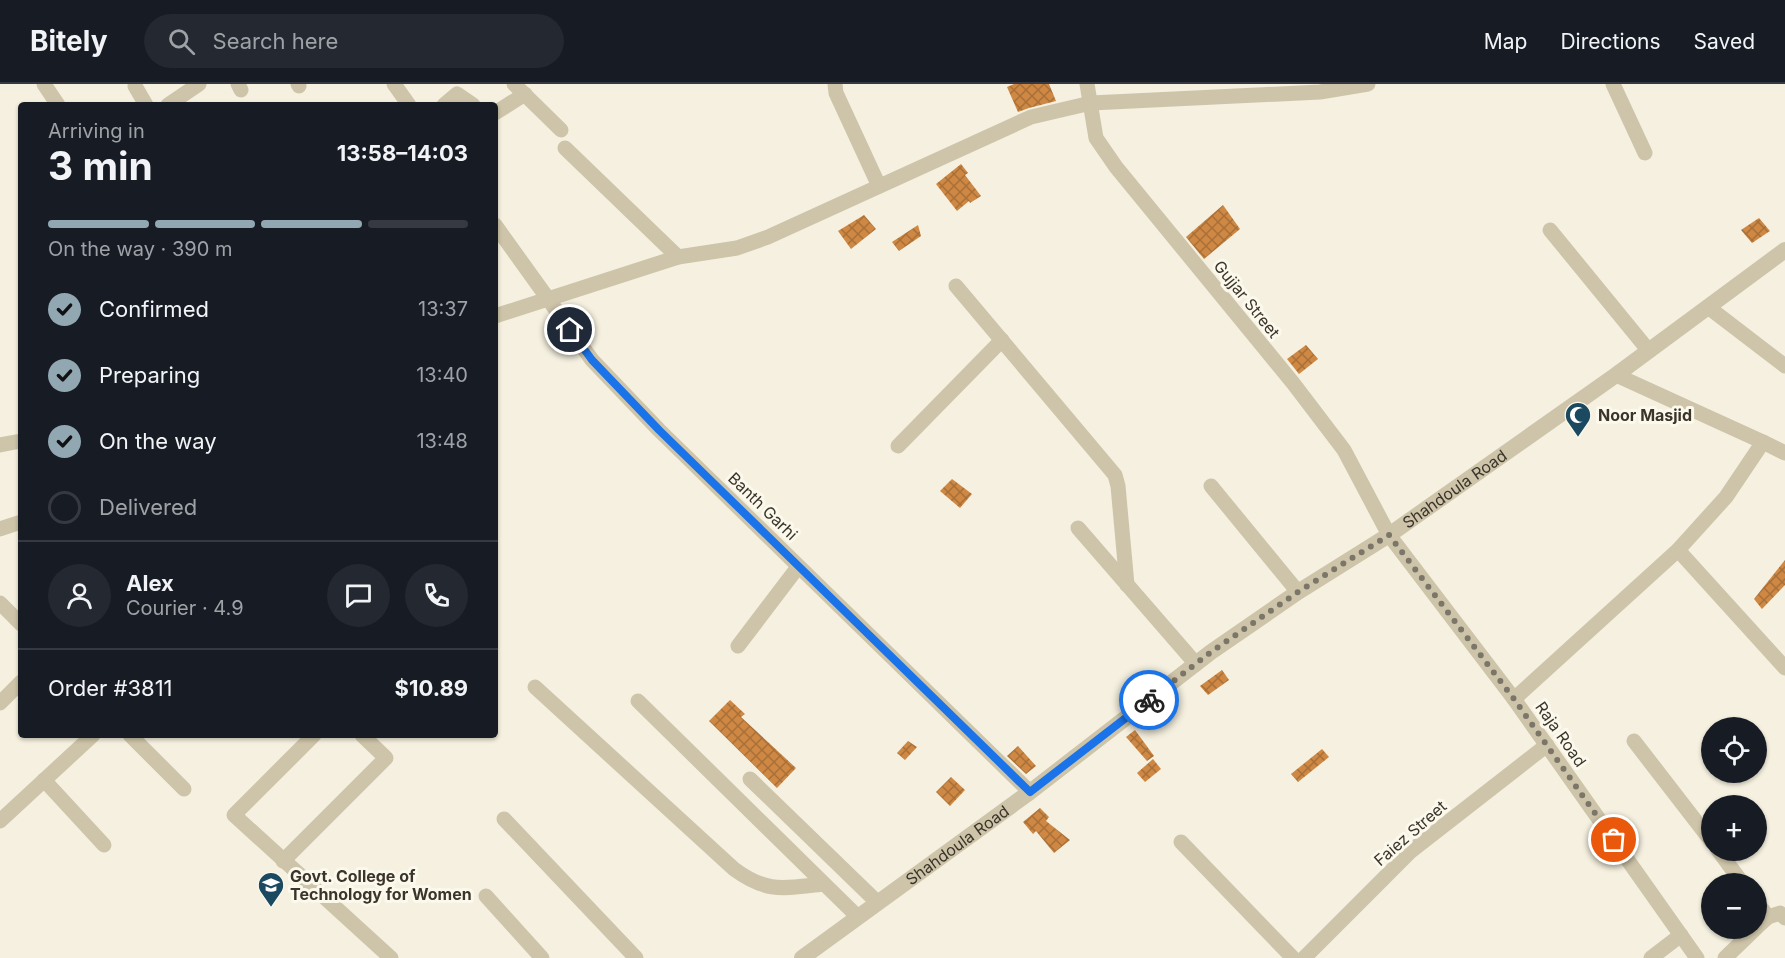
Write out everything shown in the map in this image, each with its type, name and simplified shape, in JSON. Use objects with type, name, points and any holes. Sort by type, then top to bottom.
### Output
[{"type":"street","points":[[44,84],[55,102]]},
{"type":"street","points":[[173,102],[200,84]]},
{"type":"street","points":[[394,84],[402,102]]},
{"type":"street","points":[[835,84],[836,93],[879,186]]},
{"type":"street","name":"Gujjar Street","points":[[1087,84],[1096,138],[1116,167],[1293,383],[1337,442],[1389,535]]},
{"type":"street","points":[[498,314],[678,257],[737,248],[768,237],[1031,117],[1091,103],[1320,92],[1368,84]]},
{"type":"street","points":[[1613,84],[1645,153]]},
{"type":"street","points":[[135,86],[144,102]]},
{"type":"street","points":[[498,110],[520,89],[561,130]]},
{"type":"street","points":[[448,102],[457,94],[469,102]]},
{"type":"street","points":[[565,148],[678,257]]},
{"type":"street","name":"Banth Garhi","points":[[498,229],[592,360],[659,430],[1030,792]]},
{"type":"street","points":[[1550,231],[1649,351]]},
{"type":"street","name":"Shahdoula Road","points":[[802,958],[1030,792],[1196,664],[1298,592],[1389,535],[1616,375],[1785,250]]},
{"type":"street","points":[[956,286],[1114,475],[1118,486],[1128,585]]},
{"type":"street","points":[[1708,307],[1785,366]]},
{"type":"street","points":[[898,446],[1002,340]]},
{"type":"street","points":[[1616,375],[1785,453]]},
{"type":"street","points":[[0,445],[18,442]]},
{"type":"street","points":[[1514,699],[1678,550],[1726,497],[1763,442]]},
{"type":"street","points":[[1211,486],[1298,592]]},
{"type":"street","points":[[0,528],[18,523]]},
{"type":"street","points":[[1078,528],[1196,664]]},
{"type":"street","name":"Raja Road","points":[[1389,535],[1514,699],[1697,958]]},
{"type":"street","points":[[1678,550],[1785,668]]},
{"type":"street","points":[[738,646],[798,567]]},
{"type":"street","points":[[0,603],[18,621]]},
{"type":"street","points":[[0,703],[18,685]]},
{"type":"street","points":[[535,687],[734,870],[751,882],[764,887],[782,889],[824,884]]},
{"type":"street","points":[[638,701],[858,917]]},
{"type":"street","points":[[0,821],[90,738]]},
{"type":"street","points":[[133,738],[184,789]]},
{"type":"street","points":[[311,738],[234,815],[391,958]]},
{"type":"street","points":[[284,861],[386,758],[365,738]]},
{"type":"street","points":[[1634,741],[1701,828]]},
{"type":"street","name":"Faiez Street","points":[[1304,958],[1411,851],[1547,745]]},
{"type":"street","points":[[44,780],[104,845]]},
{"type":"street","points":[[750,780],[877,902]]},
{"type":"street","points":[[504,819],[636,958]]},
{"type":"street","points":[[1181,842],[1293,958]]},
{"type":"street","points":[[486,896],[542,958]]},
{"type":"street","points":[[1768,917],[1780,913],[1785,918]]},
{"type":"street","points":[[1651,958],[1681,935]]},
{"type":"street","points":[[1725,958],[1745,939]]},
{"type":"building","points":[[1014,84],[1049,84],[1056,101],[1018,112],[1007,87]]},
{"type":"building","points":[[961,164],[968,173],[965,175],[981,196],[970,203],[969,201],[957,211],[936,184]]},
{"type":"building","points":[[1223,205],[1240,229],[1204,259],[1186,237]]},
{"type":"building","points":[[864,215],[876,229],[851,249],[838,231]]},
{"type":"building","points":[[1759,218],[1770,231],[1752,243],[1741,230]]},
{"type":"building","points":[[918,225],[921,236],[899,251],[892,242]]},
{"type":"building","points":[[1306,345],[1318,359],[1299,374],[1287,359]]},
{"type":"building","points":[[952,479],[972,494],[960,508],[940,491]]},
{"type":"building","points":[[1785,560],[1785,585],[1762,609],[1754,599]]},
{"type":"building","points":[[1222,670],[1229,680],[1208,695],[1200,686]]},
{"type":"building","points":[[730,700],[745,714],[741,717],[796,768],[777,788],[709,721]]},
{"type":"building","points":[[1135,730],[1154,756],[1147,761],[1126,737]]},
{"type":"building","points":[[908,741],[917,747],[905,760],[897,753]]},
{"type":"building","points":[[1018,746],[1036,766],[1026,774],[1007,756]]},
{"type":"building","points":[[1322,749],[1329,757],[1298,782],[1291,774]]},
{"type":"building","points":[[1153,759],[1161,769],[1145,782],[1137,773]]},
{"type":"building","points":[[951,777],[965,790],[950,806],[936,792]]},
{"type":"building","points":[[1040,808],[1049,817],[1046,821],[1070,840],[1054,853],[1036,831],[1033,834],[1023,822]]},
{"type":"way so far","points":[[1149,700],[1211,652],[1298,592],[1389,535],[1514,699],[1614,840]]},
{"type":"place","name":"Noor Masjid","points":[[1578,438]]},
{"type":"place","name":"Govt. College of Technology for Women","points":[[271,908]]},
{"type":"route","points":[[570,330],[592,360],[659,430],[1030,792],[1149,700]]}]
